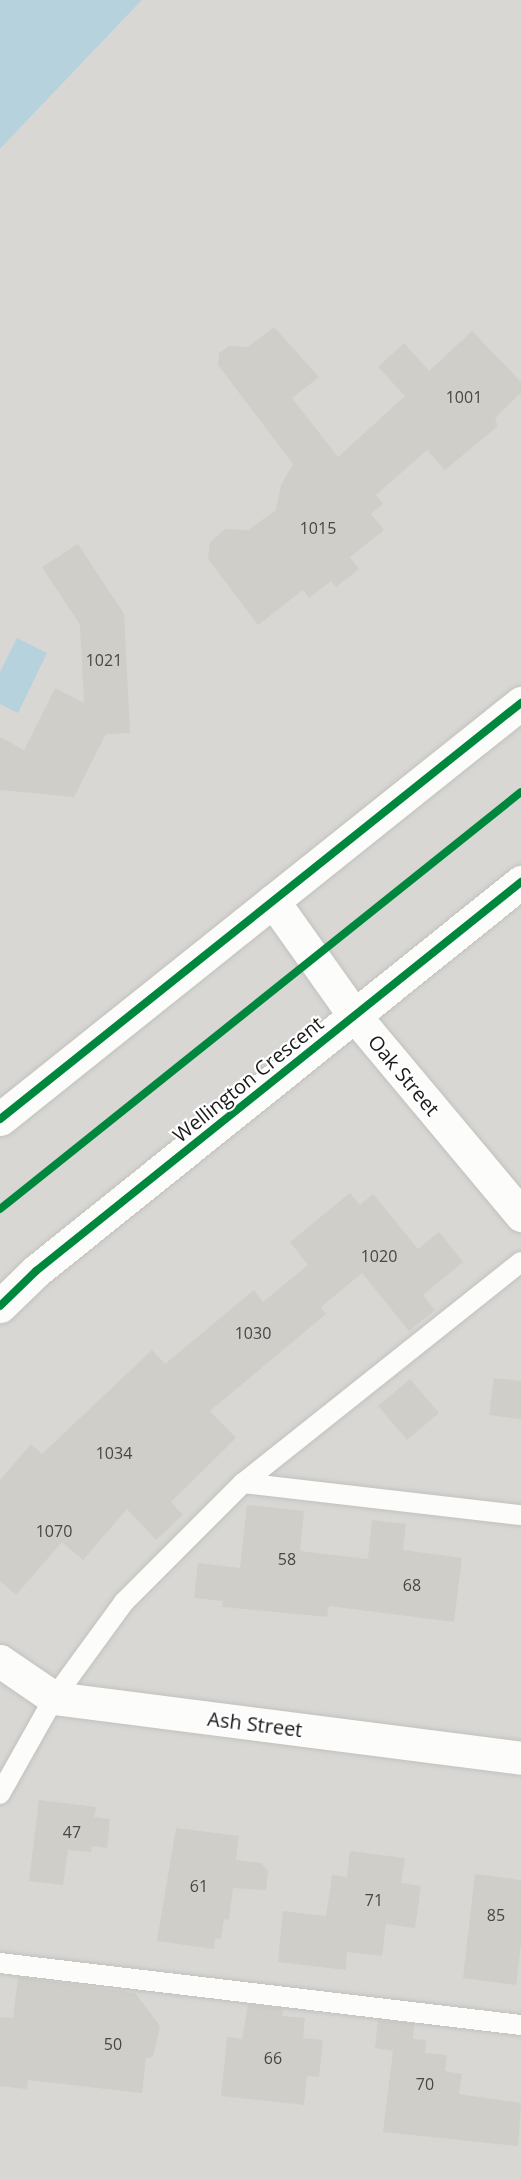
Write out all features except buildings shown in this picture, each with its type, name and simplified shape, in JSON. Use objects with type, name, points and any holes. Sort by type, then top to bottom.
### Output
[{"type":"street","points":[[0,1119],[521,703]]},
{"type":"street","name":"Wellington Crescent","points":[[0,1306],[36,1270],[521,882]]},
{"type":"street","name":"Oak Street","points":[[273,901],[354,1015],[521,1215]]},
{"type":"street","name":"Ash Street","points":[[0,1661],[54,1698],[521,1758]]},
{"type":"lane","points":[[0,1794],[54,1698],[124,1602],[243,1483],[521,1262]]},
{"type":"lane","points":[[243,1483],[521,1515]]},
{"type":"lane","points":[[0,1963],[521,2025]]},
{"type":"shaded area","points":[[142,0],[521,0],[521,2180],[0,2180],[0,149]]},
{"type":"water","points":[[0,0],[142,0],[0,149]]},
{"type":"water","points":[[17,638],[47,653],[18,713],[0,704],[0,672]]},
{"type":"cycle path","points":[[0,1119],[521,703]]},
{"type":"cycle path","points":[[0,1209],[521,792]]},
{"type":"cycle path","points":[[0,1306],[36,1271],[521,882]]}]
